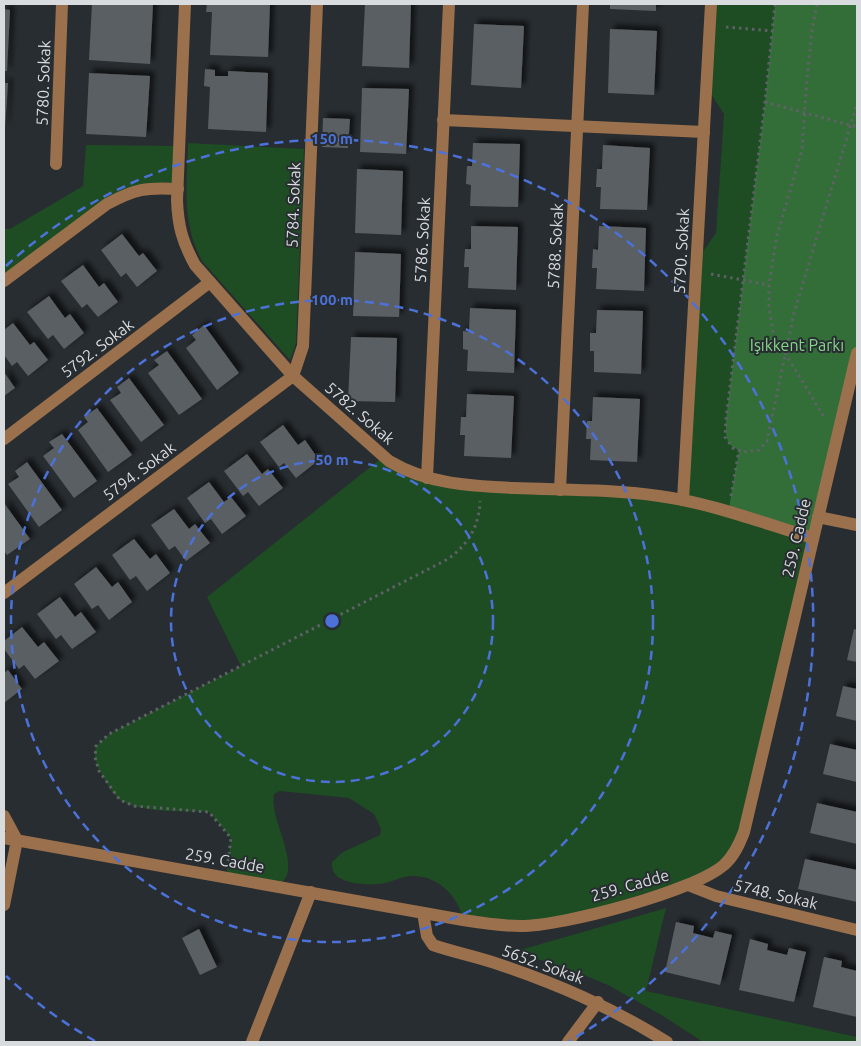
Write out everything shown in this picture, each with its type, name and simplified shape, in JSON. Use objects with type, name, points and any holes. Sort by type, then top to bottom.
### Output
[{"type":"street","name":"5780. Sokak","points":[[56,164],[62,4]]},
{"type":"street","name":"5782. Sokak","points":[[185,4],[178,189],[178,220],[182,243],[194,265],[293,376],[389,461],[404,470],[427,478],[481,486],[638,493],[682,500],[813,538]]},
{"type":"street","name":"5784. Sokak","points":[[293,376],[303,346],[317,4]]},
{"type":"street","name":"5786. Sokak","points":[[427,478],[449,4]]},
{"type":"street","name":"5788. Sokak","points":[[560,490],[583,4]]},
{"type":"street","name":"5790. Sokak","points":[[682,500],[711,4]]},
{"type":"street","points":[[444,120],[704,132]]},
{"type":"street","points":[[4,281],[106,204],[123,195],[144,188],[178,189]]},
{"type":"street","name":"5792. Sokak","points":[[4,439],[210,282]]},
{"type":"street","name":"259. Cadde","points":[[4,838],[494,925],[522,926],[550,923],[616,907],[688,885],[725,864],[740,844],[857,353]]},
{"type":"street","name":"5794. Sokak","points":[[4,593],[293,376]]},
{"type":"street","points":[[818,517],[857,525]]},
{"type":"street","points":[[4,816],[17,840],[4,905]]},
{"type":"street","name":"5748. Sokak","points":[[688,885],[716,896],[857,930]]},
{"type":"street","points":[[252,1042],[311,892]]},
{"type":"street","name":"5652. Sokak","points":[[423,913],[426,936],[433,945],[528,974],[598,1002],[667,1042]]},
{"type":"street","points":[[568,1042],[598,1002]]},
{"type":"path","points":[[775,4],[725,437],[733,448],[759,450],[767,441],[805,275],[857,104]]},
{"type":"path","points":[[817,4],[811,40],[802,150],[777,235],[769,285],[769,306],[773,333],[837,436]]},
{"type":"path","points":[[710,26],[773,31]]},
{"type":"path","points":[[765,102],[857,126]]},
{"type":"path","points":[[696,272],[769,285]]},
{"type":"path","points":[[728,513],[740,450]]},
{"type":"path","points":[[226,877],[231,838],[209,812],[134,806],[120,800],[99,771],[95,757],[96,746],[109,734],[448,559],[464,545],[477,525],[481,486]]},
{"type":"green space","points":[[711,4],[775,4],[765,102],[726,419],[739,450],[728,513],[813,538],[744,832],[714,872],[550,923],[463,920],[457,904],[447,890],[424,877],[410,876],[382,884],[355,883],[341,878],[332,869],[332,862],[343,852],[380,835],[381,829],[374,814],[349,798],[280,791],[274,794],[274,804],[287,856],[286,877],[276,886],[226,877],[231,838],[209,812],[151,809],[120,800],[112,792],[98,768],[95,757],[96,746],[109,734],[241,666],[207,597],[384,456],[422,477],[682,500],[697,260],[716,233],[724,114],[707,88]]},
{"type":"green space","name":"Işıkkent Parkı","points":[[775,4],[857,4],[857,353],[813,538],[728,513],[739,450],[728,442],[726,419],[765,102]]},
{"type":"green space","points":[[188,143],[304,149],[296,343],[290,360],[202,261],[195,246],[188,218],[186,189]]},
{"type":"green space","points":[[86,145],[179,146],[178,189],[123,195],[4,281],[4,229],[10,229],[83,186]]},
{"type":"green space","points":[[666,908],[646,991],[857,1037],[857,1042],[703,1042],[663,1016],[608,985],[564,967],[513,952]]},
{"type":"building","points":[[92,4],[153,4],[150,64],[89,60]]},
{"type":"building","points":[[207,4],[270,4],[268,57],[210,55],[212,12],[206,12]]},
{"type":"building","points":[[365,4],[411,4],[409,68],[362,66]]},
{"type":"building","points":[[610,4],[656,4],[656,11],[610,9]]},
{"type":"building","points":[[4,9],[10,10],[7,71],[4,71]]},
{"type":"building","points":[[474,24],[524,26],[521,88],[471,85]]},
{"type":"building","points":[[610,29],[657,31],[654,95],[608,93]]},
{"type":"building","points":[[205,69],[215,70],[215,76],[228,76],[228,71],[268,73],[266,132],[208,129],[210,87],[204,86]]},
{"type":"building","points":[[89,73],[150,76],[146,137],[86,134]]},
{"type":"building","points":[[4,83],[8,83],[5,128],[4,128]]},
{"type":"building","points":[[362,88],[409,89],[406,154],[360,152]]},
{"type":"building","points":[[323,118],[350,119],[348,148],[322,147]]},
{"type":"building","points":[[473,143],[520,144],[518,207],[470,206],[471,185],[466,184],[467,166],[472,166]]},
{"type":"building","points":[[603,145],[650,148],[647,210],[600,209],[601,187],[596,187],[597,169],[602,169]]},
{"type":"building","points":[[357,169],[403,171],[401,235],[355,233]]},
{"type":"building","points":[[471,226],[518,227],[516,290],[468,288],[469,267],[464,267],[465,249],[471,249]]},
{"type":"building","points":[[599,226],[646,228],[644,291],[596,289],[597,268],[592,268],[593,249],[598,250]]},
{"type":"building","points":[[122,234],[139,256],[143,253],[157,271],[137,287],[126,273],[121,277],[101,250]]},
{"type":"building","points":[[355,252],[401,254],[399,317],[353,316]]},
{"type":"building","points":[[83,265],[99,287],[104,283],[118,302],[98,317],[87,304],[82,308],[61,281]]},
{"type":"building","points":[[49,296],[65,318],[70,314],[84,333],[64,349],[53,335],[48,339],[27,312]]},
{"type":"building","points":[[470,308],[516,310],[514,373],[467,371],[468,350],[463,349],[463,331],[469,332]]},
{"type":"building","points":[[597,310],[643,311],[641,374],[594,372],[594,351],[590,351],[590,333],[596,333]]},
{"type":"building","points":[[13,323],[30,345],[34,342],[48,360],[28,376],[17,362],[12,366],[4,355],[4,330]]},
{"type":"building","points":[[204,325],[239,373],[217,390],[186,348],[196,340],[192,335]]},
{"type":"building","points":[[351,337],[397,338],[395,402],[348,401]]},
{"type":"building","points":[[167,351],[202,399],[179,415],[148,373],[159,365],[154,360]]},
{"type":"building","points":[[4,372],[15,388],[4,396]]},
{"type":"building","points":[[129,378],[164,425],[141,442],[110,400],[121,393],[117,387]]},
{"type":"building","points":[[467,394],[514,396],[511,458],[464,456],[465,435],[460,435],[461,417],[466,417]]},
{"type":"building","points":[[593,397],[640,399],[637,462],[590,460],[591,439],[586,439],[587,421],[592,421]]},
{"type":"building","points":[[97,408],[132,455],[108,472],[78,430],[88,422],[84,417]]},
{"type":"building","points":[[283,425],[298,445],[305,440],[319,460],[296,478],[284,463],[279,467],[260,442]]},
{"type":"building","points":[[62,434],[97,481],[74,498],[43,456],[54,448],[49,442]]},
{"type":"building","points":[[247,454],[262,474],[268,469],[283,488],[259,506],[248,492],[243,496],[224,471]]},
{"type":"building","points":[[27,462],[62,510],[39,527],[8,484],[19,477],[15,471]]},
{"type":"building","points":[[209,482],[224,502],[231,497],[246,516],[222,534],[211,519],[205,523],[187,498]]},
{"type":"building","points":[[4,503],[30,539],[7,555],[4,551]]},
{"type":"building","points":[[174,509],[189,529],[195,524],[210,543],[186,561],[175,546],[169,550],[151,525]]},
{"type":"building","points":[[134,539],[150,559],[156,554],[170,573],[147,591],[136,576],[130,580],[112,555]]},
{"type":"building","points":[[96,567],[112,587],[118,582],[132,602],[109,620],[98,605],[92,609],[74,584]]},
{"type":"building","points":[[60,597],[75,617],[81,612],[96,632],[72,649],[61,635],[56,639],[37,614]]},
{"type":"building","points":[[22,627],[38,647],[44,642],[59,661],[35,679],[24,665],[19,669],[4,649],[4,641]]},
{"type":"building","points":[[854,629],[857,630],[857,662],[847,660]]},
{"type":"building","points":[[8,670],[22,689],[4,703],[4,673]]},
{"type":"building","points":[[843,686],[857,689],[857,721],[836,716]]},
{"type":"building","points":[[830,744],[857,750],[857,782],[823,774]]},
{"type":"building","points":[[817,803],[857,812],[857,844],[810,833]]},
{"type":"building","points":[[805,859],[857,870],[857,902],[798,889]]},
{"type":"building","points":[[676,922],[694,926],[693,933],[713,938],[715,931],[732,935],[720,985],[665,972]]},
{"type":"building","points":[[199,929],[217,967],[200,975],[182,938]]},
{"type":"building","points":[[750,939],[768,944],[767,950],[787,955],[789,948],[806,952],[794,1002],[739,990]]},
{"type":"building","points":[[824,957],[842,961],[841,967],[857,971],[857,1017],[813,1007]]}]
